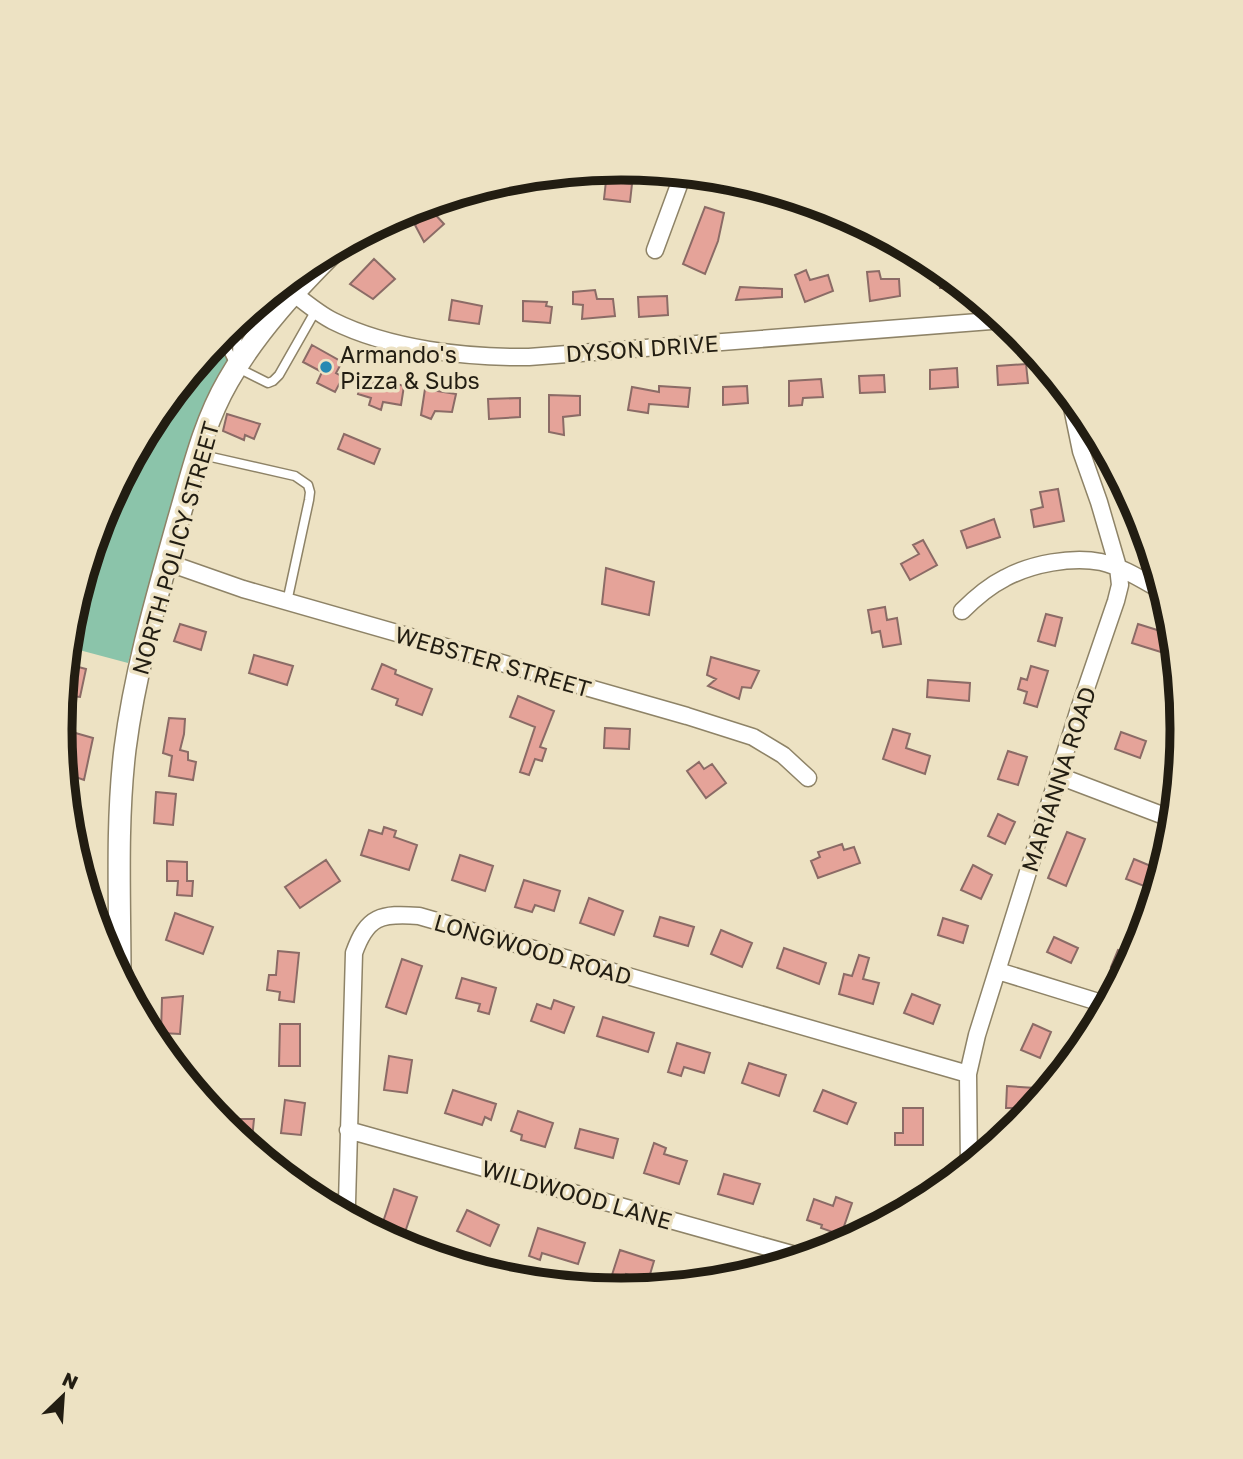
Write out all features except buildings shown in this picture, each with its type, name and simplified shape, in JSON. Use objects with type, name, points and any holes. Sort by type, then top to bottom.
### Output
[{"type":"street","points":[[655,250],[680,183]]},
{"type":"street","name":"NORTH POLICY STREET","points":[[117,946],[125,752],[151,617],[166,562],[216,404],[236,367],[260,332],[308,278]]},
{"type":"street","name":"DYSON DRIVE","points":[[293,293],[316,310],[349,328],[379,338],[456,354],[505,357],[989,321]]},
{"type":"street","name":"MARIANNA ROAD","points":[[969,1155],[968,1074],[977,1035],[1120,585],[1118,567],[1081,451],[1074,417]]},
{"type":"street","points":[[962,611],[1004,578],[1045,564],[1082,559],[1118,567],[1153,586]]},
{"type":"street","name":"WEBSTER STREET","points":[[166,562],[287,602],[753,737],[783,755],[808,778]]},
{"type":"street","points":[[1059,776],[1164,816]]},
{"type":"street","name":"LONGWOOD ROAD","points":[[347,1206],[354,953],[360,937],[370,924],[385,915],[419,916],[968,1074]]},
{"type":"street","points":[[998,971],[1099,1002]]},
{"type":"street","name":"WILDWOOD LANE","points":[[348,1130],[788,1253]]},
{"type":"lane","points":[[227,348],[236,367],[268,383],[273,381],[316,310]]},
{"type":"lane","points":[[236,367],[237,337]]},
{"type":"lane","points":[[198,454],[295,477],[308,485],[309,500],[287,602]]},
{"type":"green space","points":[[257,318],[228,359],[203,410],[128,663],[77,650],[90,587],[101,553],[128,486],[164,424],[208,367]]},
{"type":"place","name":"Armando's Pizza & Subs","points":[[326,367]]}]
